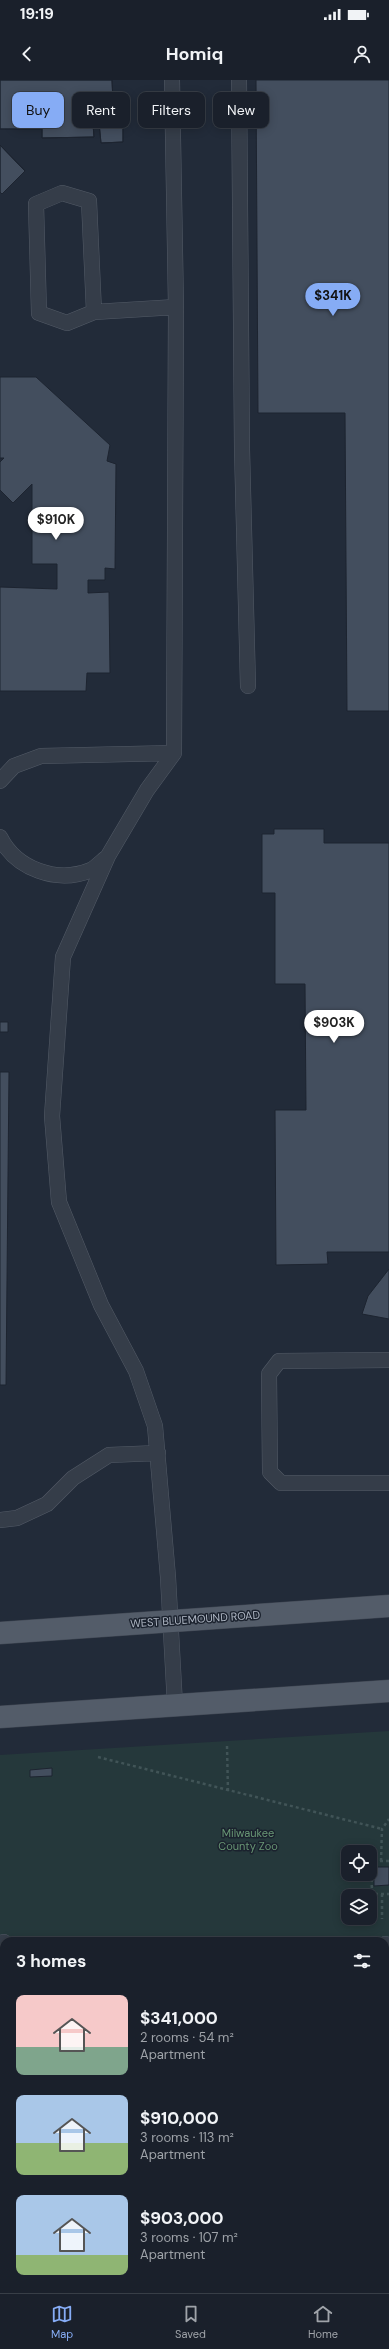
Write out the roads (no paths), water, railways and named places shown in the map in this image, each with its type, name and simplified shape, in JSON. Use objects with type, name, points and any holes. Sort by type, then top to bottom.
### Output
[{"type":"main road","name":"WEST BLUEMOUND ROAD","points":[[0,1633],[389,1606]]},
{"type":"main road","points":[[0,1717],[389,1691]]},
{"type":"lane","points":[[172,80],[176,307],[174,753],[147,790],[108,856],[64,956],[52,1116],[59,1202],[101,1305],[136,1371],[155,1426],[171,1621],[175,1705]]},
{"type":"lane","points":[[239,80],[242,449],[248,686]]},
{"type":"lane","points":[[94,312],[89,201],[62,193],[36,204],[39,313],[67,323],[94,312],[176,307]]},
{"type":"lane","points":[[0,782],[14,766],[41,756],[174,753]]},
{"type":"lane","points":[[0,837],[6,848],[23,864],[45,874],[69,875],[92,869],[108,856]]},
{"type":"lane","points":[[389,1360],[279,1361],[269,1374],[270,1472],[281,1482],[389,1483]]},
{"type":"lane","points":[[0,1520],[16,1518],[47,1504],[73,1478],[109,1455],[158,1453]]},
{"type":"park label","name":"Milwaukee County Zoo","points":[[248,1839]]}]
